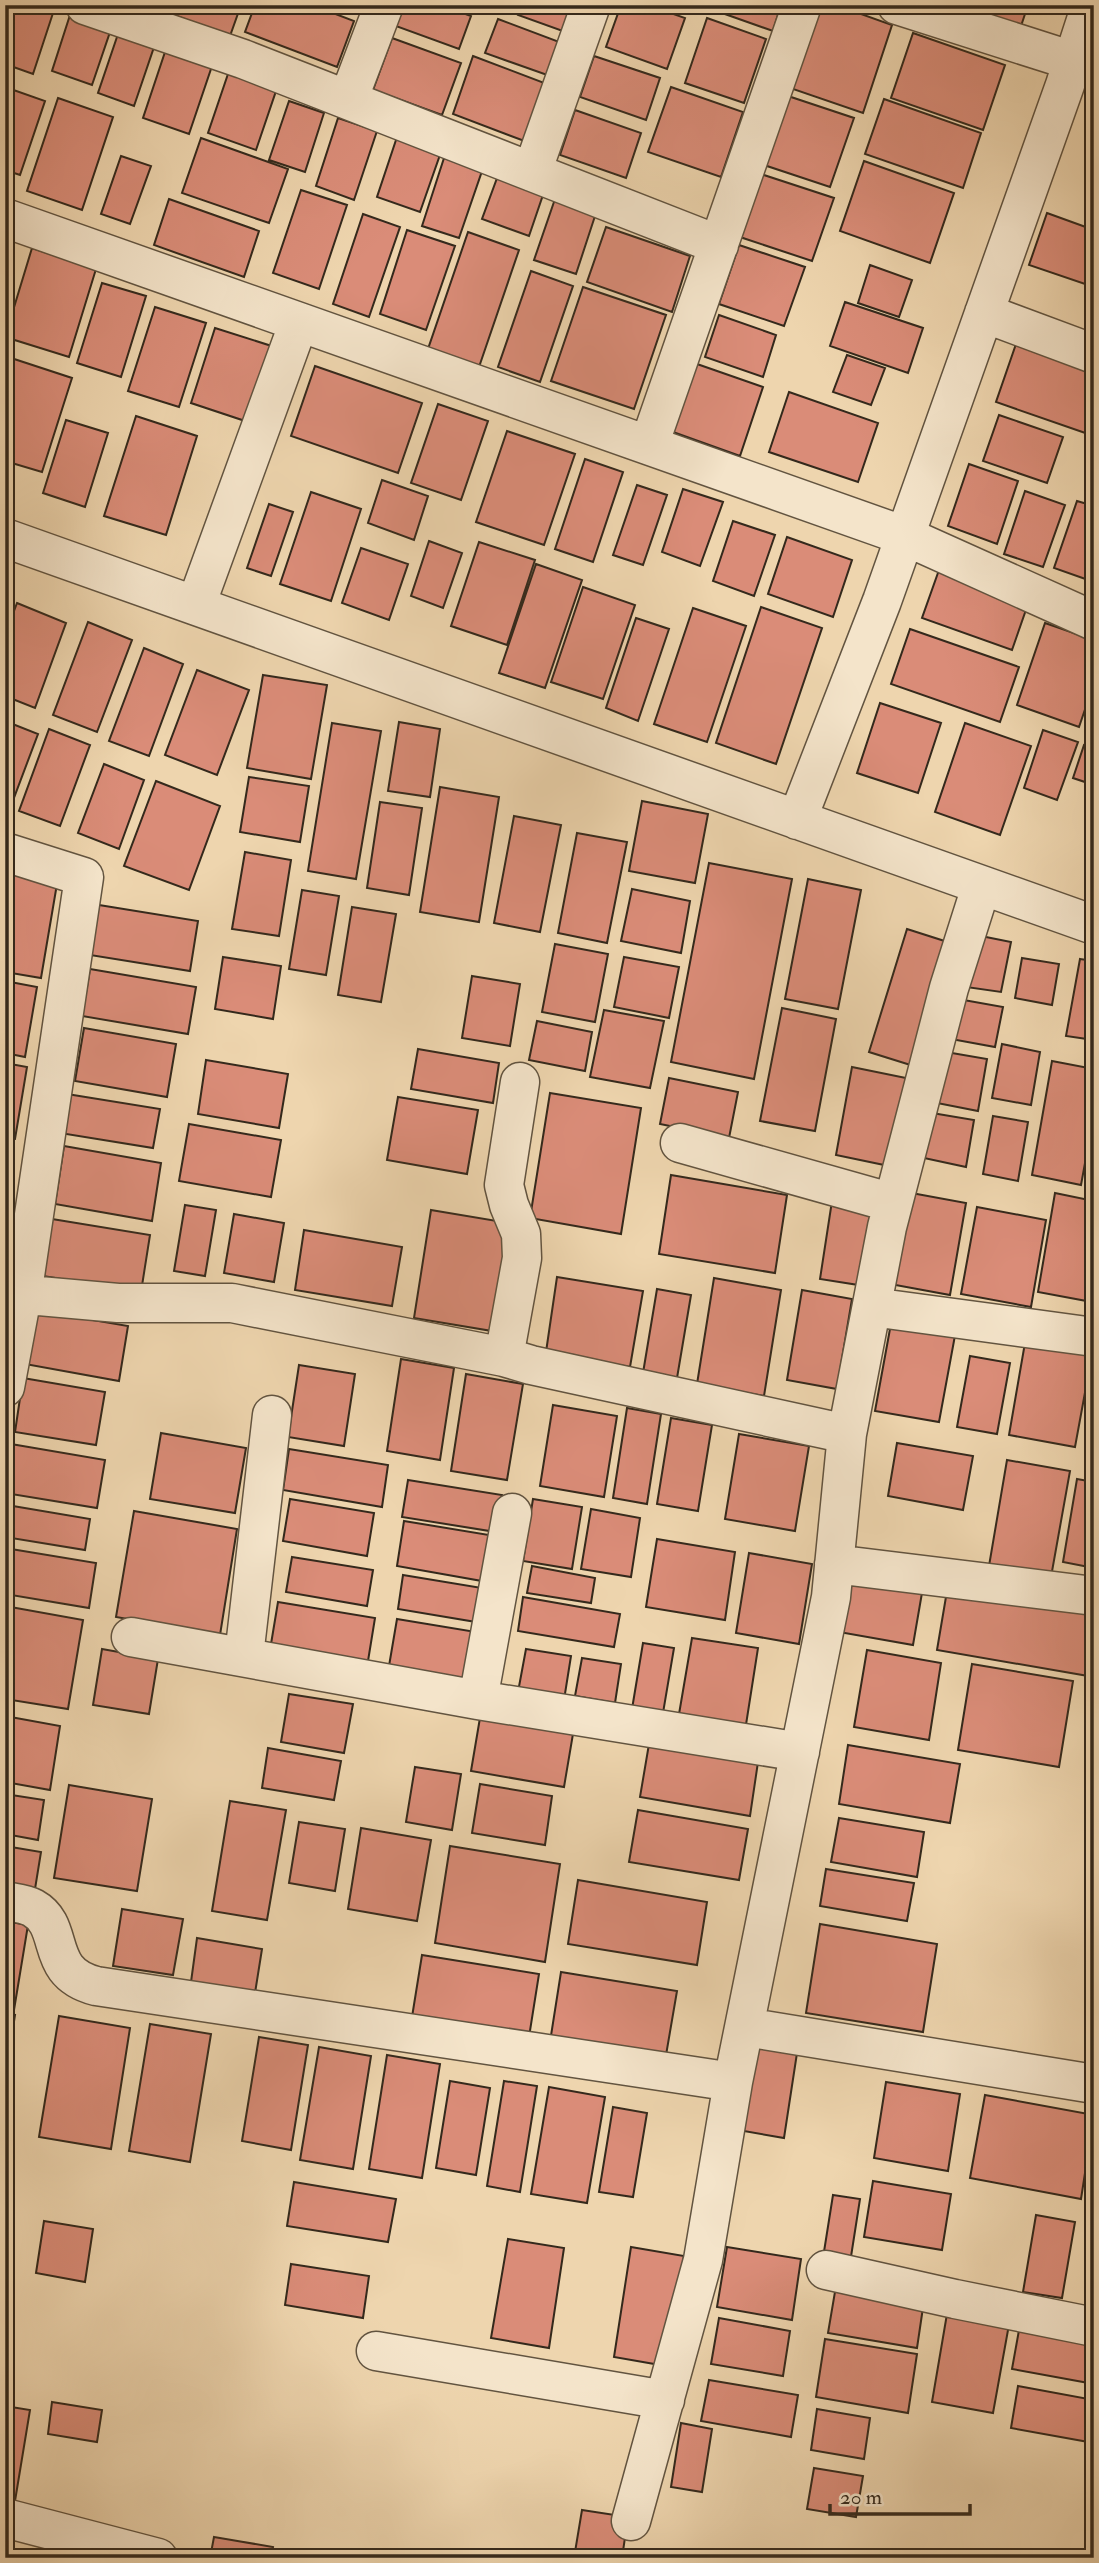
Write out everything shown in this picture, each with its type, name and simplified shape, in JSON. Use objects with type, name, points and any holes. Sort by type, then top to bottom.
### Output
[{"type":"street","points":[[85,5],[137,13],[243,59],[719,245]]},
{"type":"street","points":[[348,100],[384,5]]},
{"type":"street","points":[[532,172],[592,5]]},
{"type":"street","points":[[649,445],[802,5]]},
{"type":"street","points":[[897,5],[1077,80]]},
{"type":"street","points":[[797,820],[905,536],[984,313],[1077,80],[1091,5]]},
{"type":"street","points":[[5,218],[905,536],[1094,621]]},
{"type":"street","points":[[984,313],[1094,354]]},
{"type":"street","points":[[196,605],[299,322]]},
{"type":"street","points":[[5,538],[1094,925]]},
{"type":"street","points":[[5,852],[84,877],[14,1295],[5,1387]]},
{"type":"street","points":[[631,2521],[703,2260],[733,2082],[831,1597],[847,1434],[894,1203],[949,988],[981,887]]},
{"type":"street","points":[[504,1357],[522,1258],[521,1234],[504,1185],[520,1082]]},
{"type":"street","points":[[680,1143],[894,1203]]},
{"type":"street","points":[[14,1295],[118,1303],[232,1303],[504,1357],[847,1434]]},
{"type":"street","points":[[872,1307],[1094,1337]]},
{"type":"street","points":[[244,1656],[272,1415]]},
{"type":"street","points":[[478,1700],[512,1513]]},
{"type":"street","points":[[834,1564],[1094,1597]]},
{"type":"street","points":[[131,1637],[478,1700],[800,1752]]},
{"type":"street","points":[[5,1901],[23,1904],[41,1915],[64,1967],[74,1978],[96,1986],[733,2082]]},
{"type":"street","points":[[745,2027],[1094,2084]]},
{"type":"street","points":[[826,2270],[1094,2327]]},
{"type":"street","points":[[376,2351],[665,2399]]},
{"type":"street","points":[[5,2518],[158,2558]]},
{"type":"building","points":[[5,5],[55,7],[33,74],[5,64]]},
{"type":"building","points":[[147,5],[241,5],[230,36]]},
{"type":"building","points":[[255,5],[312,5],[354,21],[337,67],[245,32]]},
{"type":"building","points":[[400,5],[441,5],[471,16],[459,49],[393,25]]},
{"type":"building","points":[[522,5],[581,5],[571,34],[518,15]]},
{"type":"building","points":[[621,5],[648,5],[685,18],[667,69],[606,47]]},
{"type":"building","points":[[705,5],[781,5],[773,31]]},
{"type":"building","points":[[819,5],[836,5],[892,25],[863,113],[790,88]]},
{"type":"building","points":[[966,5],[1028,5],[1020,29],[965,9]]},
{"type":"building","points":[[70,15],[111,29],[92,85],[52,71]]},
{"type":"building","points":[[707,18],[766,39],[744,103],[685,83]]},
{"type":"building","points":[[498,19],[562,43],[550,76],[485,53]]},
{"type":"building","points":[[913,33],[1005,65],[983,130],[891,98]]},
{"type":"building","points":[[118,34],[154,47],[134,106],[98,93]]},
{"type":"building","points":[[392,38],[461,63],[442,115],[373,90]]},
{"type":"building","points":[[168,43],[214,60],[189,134],[143,118]]},
{"type":"building","points":[[473,56],[547,84],[527,142],[453,114]]},
{"type":"building","points":[[594,56],[660,78],[646,120],[580,97]]},
{"type":"building","points":[[229,71],[277,88],[256,150],[208,133]]},
{"type":"building","points":[[5,87],[45,101],[20,175],[5,170]]},
{"type":"building","points":[[671,87],[743,112],[721,177],[648,152]]},
{"type":"building","points":[[788,96],[854,118],[830,187],[764,165]]},
{"type":"building","points":[[58,98],[113,117],[82,210],[27,191]]},
{"type":"building","points":[[884,99],[981,133],[963,188],[865,154]]},
{"type":"building","points":[[289,101],[324,113],[305,172],[269,160]]},
{"type":"building","points":[[575,110],[641,133],[626,178],[560,155]]},
{"type":"building","points":[[338,118],[377,131],[354,200],[316,186]]},
{"type":"building","points":[[398,134],[442,149],[420,212],[377,197]]},
{"type":"building","points":[[201,138],[288,169],[269,223],[182,193]]},
{"type":"building","points":[[121,156],[151,166],[130,224],[101,214]]},
{"type":"building","points":[[444,158],[482,171],[459,238],[422,226]]},
{"type":"building","points":[[864,161],[954,193],[930,263],[840,231]]},
{"type":"building","points":[[500,170],[546,186],[529,236],[482,219]]},
{"type":"building","points":[[761,174],[834,198],[812,261],[740,237]]},
{"type":"building","points":[[301,190],[347,205],[319,289],[273,273]]},
{"type":"building","points":[[169,199],[259,231],[244,277],[154,245]]},
{"type":"building","points":[[555,199],[596,213],[576,274],[534,260]]},
{"type":"building","points":[[1047,213],[1094,230],[1094,269],[1088,285],[1029,265]]},
{"type":"building","points":[[363,214],[400,227],[369,317],[333,304]]},
{"type":"building","points":[[606,227],[690,256],[672,312],[587,282]]},
{"type":"building","points":[[407,230],[455,246],[426,330],[380,314]]},
{"type":"building","points":[[468,232],[519,250],[479,367],[428,349]]},
{"type":"building","points":[[5,239],[13,242],[5,268]]},
{"type":"building","points":[[739,245],[805,267],[784,326],[719,304]]},
{"type":"building","points":[[32,248],[96,269],[69,357],[5,337]]},
{"type":"building","points":[[870,265],[912,280],[899,317],[858,303]]},
{"type":"building","points":[[531,271],[573,286],[540,382],[498,367]]},
{"type":"building","points":[[102,283],[146,296],[121,377],[77,363]]},
{"type":"building","points":[[583,287],[666,315],[634,409],[551,381]]},
{"type":"building","points":[[845,302],[923,328],[908,373],[830,346]]},
{"type":"building","points":[[155,307],[206,323],[179,407],[128,391]]},
{"type":"building","points":[[719,315],[776,335],[763,377],[705,357]]},
{"type":"building","points":[[215,328],[281,349],[257,425],[191,403]]},
{"type":"building","points":[[1016,344],[1094,371],[1094,436],[996,402]]},
{"type":"building","points":[[847,355],[885,368],[871,405],[833,392]]},
{"type":"building","points":[[5,356],[72,378],[42,472],[5,461]]},
{"type":"building","points":[[697,364],[763,387],[740,456],[673,432]]},
{"type":"building","points":[[315,366],[422,403],[398,473],[291,436]]},
{"type":"building","points":[[789,392],[878,423],[858,482],[769,452]]},
{"type":"building","points":[[438,404],[488,421],[461,500],[411,483]]},
{"type":"building","points":[[999,415],[1063,437],[1047,483],[983,461]]},
{"type":"building","points":[[136,416],[197,436],[166,535],[104,516]]},
{"type":"building","points":[[66,420],[108,433],[85,507],[43,493]]},
{"type":"building","points":[[507,431],[575,454],[544,545],[476,522]]},
{"type":"building","points":[[585,459],[623,472],[593,562],[555,549]]},
{"type":"building","points":[[969,464],[1018,481],[997,544],[948,526]]},
{"type":"building","points":[[382,480],[428,496],[414,540],[368,523]]},
{"type":"building","points":[[637,485],[667,495],[643,565],[613,555]]},
{"type":"building","points":[[683,489],[723,502],[700,566],[662,552]]},
{"type":"building","points":[[1025,491],[1065,505],[1043,567],[1004,554]]},
{"type":"building","points":[[311,492],[361,509],[331,601],[280,584]]},
{"type":"building","points":[[1077,501],[1094,506],[1094,582],[1054,568]]},
{"type":"building","points":[[269,504],[293,512],[271,576],[247,568]]},
{"type":"building","points":[[733,521],[775,535],[754,596],[713,581]]},
{"type":"building","points":[[787,537],[852,560],[833,617],[768,594]]},
{"type":"building","points":[[429,541],[462,553],[443,608],[411,596]]},
{"type":"building","points":[[479,542],[535,560],[507,645],[451,626]]},
{"type":"building","points":[[361,548],[408,564],[389,620],[342,603]]},
{"type":"building","points":[[536,564],[582,580],[545,688],[499,673]]},
{"type":"building","points":[[939,570],[1029,601],[1012,650],[922,618]]},
{"type":"building","points":[[583,587],[635,605],[603,699],[551,682]]},
{"type":"building","points":[[17,603],[66,623],[35,708],[5,696],[5,635]]},
{"type":"building","points":[[761,607],[822,628],[776,764],[716,743]]},
{"type":"building","points":[[693,608],[746,626],[707,742],[654,724]]},
{"type":"building","points":[[636,618],[669,629],[638,721],[606,708]]},
{"type":"building","points":[[88,622],[132,640],[97,732],[53,715]]},
{"type":"building","points":[[1045,623],[1094,640],[1094,683],[1079,727],[1017,705]]},
{"type":"building","points":[[910,629],[1019,667],[1000,722],[891,684]]},
{"type":"building","points":[[144,648],[183,664],[149,756],[109,741]]},
{"type":"building","points":[[197,670],[249,690],[217,775],[165,755]]},
{"type":"building","points":[[263,675],[327,685],[311,779],[247,768]]},
{"type":"building","points":[[880,703],[941,723],[918,793],[857,773]]},
{"type":"building","points":[[5,721],[38,734],[9,811],[5,809]]},
{"type":"building","points":[[399,722],[440,729],[430,797],[388,791]]},
{"type":"building","points":[[332,723],[381,731],[356,879],[308,871]]},
{"type":"building","points":[[965,723],[1031,746],[1000,835],[935,812]]},
{"type":"building","points":[[49,729],[90,745],[60,826],[19,811]]},
{"type":"building","points":[[1043,730],[1078,742],[1057,800],[1024,788]]},
{"type":"building","points":[[1084,745],[1094,748],[1094,785],[1073,778]]},
{"type":"building","points":[[104,764],[144,780],[119,849],[78,833]]},
{"type":"building","points":[[249,777],[309,786],[300,842],[240,832]]},
{"type":"building","points":[[156,781],[220,806],[189,890],[124,866]]},
{"type":"building","points":[[440,787],[499,797],[479,922],[420,912]]},
{"type":"building","points":[[642,801],[708,814],[695,883],[629,871]]},
{"type":"building","points":[[380,802],[422,808],[409,895],[367,888]]},
{"type":"building","points":[[514,816],[561,825],[540,932],[494,923]]},
{"type":"building","points":[[577,833],[627,842],[607,943],[558,933]]},
{"type":"building","points":[[245,852],[291,860],[279,936],[232,929]]},
{"type":"building","points":[[709,863],[792,879],[754,1079],[671,1062]]},
{"type":"building","points":[[5,869],[58,878],[41,978],[5,972]]},
{"type":"building","points":[[808,879],[861,890],[838,1009],[785,999]]},
{"type":"building","points":[[632,889],[690,901],[681,953],[621,941]]},
{"type":"building","points":[[302,890],[339,896],[326,975],[289,969]]},
{"type":"building","points":[[99,905],[198,921],[190,971],[90,955]]},
{"type":"building","points":[[352,907],[396,914],[381,1002],[338,995]]},
{"type":"building","points":[[907,929],[957,945],[920,1068],[869,1052]]},
{"type":"building","points":[[976,935],[1011,942],[1001,992],[966,987]]},
{"type":"building","points":[[555,944],[608,954],[595,1022],[542,1012]]},
{"type":"building","points":[[223,957],[281,966],[273,1019],[215,1009]]},
{"type":"building","points":[[624,957],[679,967],[669,1018],[614,1007]]},
{"type":"building","points":[[1022,958],[1059,964],[1052,1005],[1015,998]]},
{"type":"building","points":[[1080,959],[1094,961],[1094,1040],[1066,1036]]},
{"type":"building","points":[[90,969],[196,987],[188,1034],[82,1016]]},
{"type":"building","points":[[472,976],[520,984],[510,1046],[462,1038]]},
{"type":"building","points":[[5,981],[37,987],[25,1057],[5,1053]]},
{"type":"building","points":[[958,999],[1003,1007],[995,1047],[951,1039]]},
{"type":"building","points":[[782,1008],[836,1019],[815,1131],[760,1121]]},
{"type":"building","points":[[604,1010],[664,1021],[650,1088],[590,1077]]},
{"type":"building","points":[[537,1021],[592,1032],[585,1071],[529,1060]]},
{"type":"building","points":[[84,1028],[176,1044],[167,1097],[75,1081]]},
{"type":"building","points":[[1002,1044],[1040,1052],[1031,1105],[992,1098]]},
{"type":"building","points":[[418,1049],[499,1063],[493,1103],[411,1089]]},
{"type":"building","points":[[946,1052],[987,1059],[978,1111],[937,1103]]},
{"type":"building","points":[[206,1060],[288,1074],[279,1128],[198,1114]]},
{"type":"building","points":[[1052,1061],[1094,1069],[1094,1114],[1081,1185],[1032,1175]]},
{"type":"building","points":[[5,1063],[27,1067],[15,1139],[5,1138]]},
{"type":"building","points":[[852,1067],[906,1078],[889,1166],[836,1155]]},
{"type":"building","points":[[669,1078],[738,1092],[729,1138],[660,1124]]},
{"type":"building","points":[[550,1093],[641,1108],[621,1234],[530,1218]]},
{"type":"building","points":[[67,1094],[160,1109],[153,1148],[60,1133]]},
{"type":"building","points":[[398,1097],[478,1110],[467,1174],[387,1160]]},
{"type":"building","points":[[932,1113],[974,1120],[966,1167],[924,1158]]},
{"type":"building","points":[[993,1116],[1028,1122],[1018,1181],[983,1174]]},
{"type":"building","points":[[189,1124],[281,1140],[271,1197],[179,1181]]},
{"type":"building","points":[[64,1146],[161,1163],[152,1221],[55,1204]]},
{"type":"building","points":[[671,1175],[787,1195],[775,1273],[659,1254]]},
{"type":"building","points":[[906,1192],[966,1203],[950,1295],[890,1284]]},
{"type":"building","points":[[1055,1193],[1094,1201],[1092,1302],[1038,1292]]},
{"type":"building","points":[[832,1201],[877,1209],[865,1286],[820,1279]]},
{"type":"building","points":[[185,1205],[216,1210],[205,1276],[174,1271]]},
{"type":"building","points":[[977,1207],[1046,1220],[1031,1307],[961,1294]]},
{"type":"building","points":[[431,1210],[509,1223],[492,1331],[414,1318]]},
{"type":"building","points":[[234,1214],[284,1223],[274,1282],[224,1273]]},
{"type":"building","points":[[52,1219],[150,1235],[141,1292],[43,1276]]},
{"type":"building","points":[[304,1230],[402,1247],[392,1306],[295,1290]]},
{"type":"building","points":[[557,1277],[643,1291],[630,1367],[546,1352]]},
{"type":"building","points":[[714,1278],[781,1290],[764,1396],[697,1384]]},
{"type":"building","points":[[657,1289],[691,1295],[677,1378],[643,1373]]},
{"type":"building","points":[[802,1290],[852,1299],[837,1389],[787,1380]]},
{"type":"building","points":[[34,1310],[128,1326],[119,1381],[25,1364]]},
{"type":"building","points":[[892,1318],[956,1330],[939,1422],[875,1411]]},
{"type":"building","points":[[1026,1337],[1093,1349],[1075,1447],[1009,1435]]},
{"type":"building","points":[[970,1356],[1010,1363],[997,1434],[957,1427]]},
{"type":"building","points":[[401,1359],[454,1368],[440,1460],[387,1451]]},
{"type":"building","points":[[299,1365],[355,1374],[344,1446],[288,1437]]},
{"type":"building","points":[[466,1374],[523,1384],[507,1480],[451,1471]]},
{"type":"building","points":[[23,1378],[105,1392],[96,1445],[15,1432]]},
{"type":"building","points":[[553,1405],[617,1416],[604,1497],[540,1486]]},
{"type":"building","points":[[627,1408],[661,1414],[647,1504],[613,1498]]},
{"type":"building","points":[[671,1418],[712,1425],[698,1511],[657,1504]]},
{"type":"building","points":[[161,1433],[246,1448],[235,1513],[150,1499]]},
{"type":"building","points":[[739,1434],[809,1446],[795,1531],[725,1519]]},
{"type":"building","points":[[897,1443],[973,1456],[963,1510],[888,1496]]},
{"type":"building","points":[[11,1444],[105,1460],[97,1508],[5,1493]]},
{"type":"building","points":[[289,1449],[388,1465],[382,1507],[283,1490]]},
{"type":"building","points":[[1007,1460],[1070,1471],[1051,1577],[989,1566]]},
{"type":"building","points":[[1077,1479],[1094,1482],[1094,1568],[1063,1562]]},
{"type":"building","points":[[408,1480],[502,1495],[496,1532],[402,1517]]},
{"type":"building","points":[[290,1499],[374,1513],[367,1556],[283,1541]]},
{"type":"building","points":[[533,1499],[582,1507],[572,1569],[523,1561]]},
{"type":"building","points":[[7,1505],[90,1519],[85,1550],[5,1537]]},
{"type":"building","points":[[591,1509],[640,1518],[631,1577],[581,1569]]},
{"type":"building","points":[[134,1511],[237,1529],[220,1635],[116,1617]]},
{"type":"building","points":[[404,1521],[489,1535],[482,1581],[397,1566]]},
{"type":"building","points":[[657,1539],[735,1552],[725,1620],[646,1607]]},
{"type":"building","points":[[5,1548],[96,1563],[89,1608],[5,1594]]},
{"type":"building","points":[[749,1553],[812,1564],[799,1644],[736,1633]]},
{"type":"building","points":[[292,1557],[373,1570],[367,1606],[286,1592]]},
{"type":"building","points":[[532,1566],[595,1578],[591,1603],[527,1593]]},
{"type":"building","points":[[848,1574],[923,1587],[913,1645],[839,1632]]},
{"type":"building","points":[[403,1575],[494,1590],[488,1624],[398,1609]]},
{"type":"building","points":[[948,1585],[1094,1609],[1094,1677],[937,1650]]},
{"type":"building","points":[[523,1597],[620,1614],[614,1647],[518,1631]]},
{"type":"building","points":[[278,1602],[375,1618],[368,1661],[271,1644]]},
{"type":"building","points":[[5,1606],[83,1620],[68,1709],[5,1699]]},
{"type":"building","points":[[397,1619],[482,1633],[475,1680],[389,1666]]},
{"type":"building","points":[[692,1638],[758,1648],[745,1731],[678,1720]]},
{"type":"building","points":[[643,1643],[674,1648],[663,1713],[632,1709]]},
{"type":"building","points":[[102,1649],[158,1659],[149,1714],[93,1705]]},
{"type":"building","points":[[526,1649],[571,1656],[564,1700],[518,1692]]},
{"type":"building","points":[[867,1650],[941,1663],[929,1740],[854,1727]]},
{"type":"building","points":[[582,1658],[621,1664],[615,1703],[575,1696]]},
{"type":"building","points":[[972,1664],[1073,1681],[1059,1767],[958,1750]]},
{"type":"building","points":[[289,1694],[353,1704],[344,1753],[281,1742]]},
{"type":"building","points":[[482,1706],[575,1722],[564,1787],[471,1771]]},
{"type":"building","points":[[5,1716],[60,1726],[50,1790],[5,1782]]},
{"type":"building","points":[[649,1744],[758,1762],[750,1816],[640,1797]]},
{"type":"building","points":[[848,1745],[960,1764],[950,1823],[839,1804]]},
{"type":"building","points":[[268,1748],[341,1761],[334,1800],[262,1788]]},
{"type":"building","points":[[415,1767],[461,1774],[452,1830],[406,1822]]},
{"type":"building","points":[[480,1784],[552,1796],[545,1845],[472,1833]]},
{"type":"building","points":[[69,1785],[152,1799],[137,1891],[54,1878]]},
{"type":"building","points":[[5,1794],[44,1800],[38,1840],[5,1834]]},
{"type":"building","points":[[230,1801],[286,1810],[267,1920],[212,1911]]},
{"type":"building","points":[[638,1810],[748,1829],[739,1880],[629,1862]]},
{"type":"building","points":[[839,1818],[924,1832],[917,1877],[831,1862]]},
{"type":"building","points":[[299,1822],[345,1829],[335,1891],[289,1883]]},
{"type":"building","points":[[361,1828],[431,1840],[417,1921],[348,1909]]},
{"type":"building","points":[[5,1846],[41,1852],[35,1889],[5,1884]]},
{"type":"building","points":[[450,1846],[560,1864],[545,1962],[435,1943]]},
{"type":"building","points":[[826,1869],[914,1883],[907,1921],[820,1906]]},
{"type":"building","points":[[578,1880],[707,1902],[697,1965],[568,1944]]},
{"type":"building","points":[[122,1909],[183,1919],[173,1975],[113,1966]]},
{"type":"building","points":[[5,1921],[28,1925],[14,2010],[5,2008]]},
{"type":"building","points":[[820,1924],[937,1944],[923,2032],[806,2013]]},
{"type":"building","points":[[197,1938],[262,1949],[255,1993],[191,1982]]},
{"type":"building","points":[[422,1955],[539,1974],[529,2037],[412,2017]]},
{"type":"building","points":[[561,1972],[677,1991],[665,2061],[550,2042]]},
{"type":"building","points":[[5,2014],[15,2015],[9,2054],[5,2053]]},
{"type":"building","points":[[59,2016],[130,2028],[111,2149],[39,2137]]},
{"type":"building","points":[[150,2024],[211,2034],[190,2162],[129,2151]]},
{"type":"building","points":[[259,2037],[308,2045],[291,2150],[242,2141]]},
{"type":"building","points":[[752,2046],[797,2053],[784,2138],[738,2130]]},
{"type":"building","points":[[319,2047],[371,2056],[353,2169],[300,2160]]},
{"type":"building","points":[[387,2055],[440,2064],[422,2178],[369,2169]]},
{"type":"building","points":[[450,2081],[490,2088],[476,2175],[436,2168]]},
{"type":"building","points":[[504,2081],[537,2086],[520,2192],[487,2186]]},
{"type":"building","points":[[886,2082],[960,2094],[948,2171],[874,2158]]},
{"type":"building","points":[[549,2087],[605,2097],[587,2203],[531,2194]]},
{"type":"building","points":[[985,2095],[1094,2115],[1081,2199],[970,2178]]},
{"type":"building","points":[[613,2107],[647,2113],[633,2197],[599,2192]]},
{"type":"building","points":[[873,2181],[951,2194],[942,2250],[864,2237]]},
{"type":"building","points":[[294,2182],[396,2199],[388,2242],[287,2226]]},
{"type":"building","points":[[833,2195],[860,2199],[850,2263],[823,2258]]},
{"type":"building","points":[[1036,2215],[1075,2222],[1062,2298],[1023,2292]]},
{"type":"building","points":[[44,2221],[93,2229],[85,2282],[36,2273]]},
{"type":"building","points":[[508,2239],[564,2248],[549,2348],[491,2338]]},
{"type":"building","points":[[631,2247],[684,2256],[666,2366],[614,2357]]},
{"type":"building","points":[[727,2247],[801,2259],[792,2320],[717,2307]]},
{"type":"building","points":[[1094,2255],[1094,2305],[1085,2304]]},
{"type":"building","points":[[291,2264],[369,2276],[363,2318],[285,2305]]},
{"type":"building","points":[[837,2280],[925,2294],[917,2348],[828,2333]]},
{"type":"building","points":[[948,2308],[1010,2319],[993,2413],[932,2402]]},
{"type":"building","points":[[719,2318],[790,2331],[783,2376],[711,2364]]},
{"type":"building","points":[[1021,2319],[1094,2332],[1094,2384],[1012,2369]]},
{"type":"building","points":[[825,2339],[917,2354],[908,2413],[816,2397]]},
{"type":"building","points":[[709,2380],[798,2395],[791,2437],[701,2421]]},
{"type":"building","points":[[1018,2386],[1094,2400],[1094,2443],[1011,2428]]},
{"type":"building","points":[[52,2402],[102,2410],[97,2442],[48,2434]]},
{"type":"building","points":[[5,2406],[30,2410],[15,2501],[5,2499]]},
{"type":"building","points":[[817,2409],[870,2418],[864,2459],[811,2450]]},
{"type":"building","points":[[681,2423],[712,2429],[702,2492],[671,2487]]},
{"type":"building","points":[[814,2468],[863,2476],[856,2517],[807,2509]]},
{"type":"building","points":[[582,2510],[628,2517],[622,2558],[574,2558]]},
{"type":"building","points":[[214,2537],[273,2547],[271,2558],[210,2558]]}]
